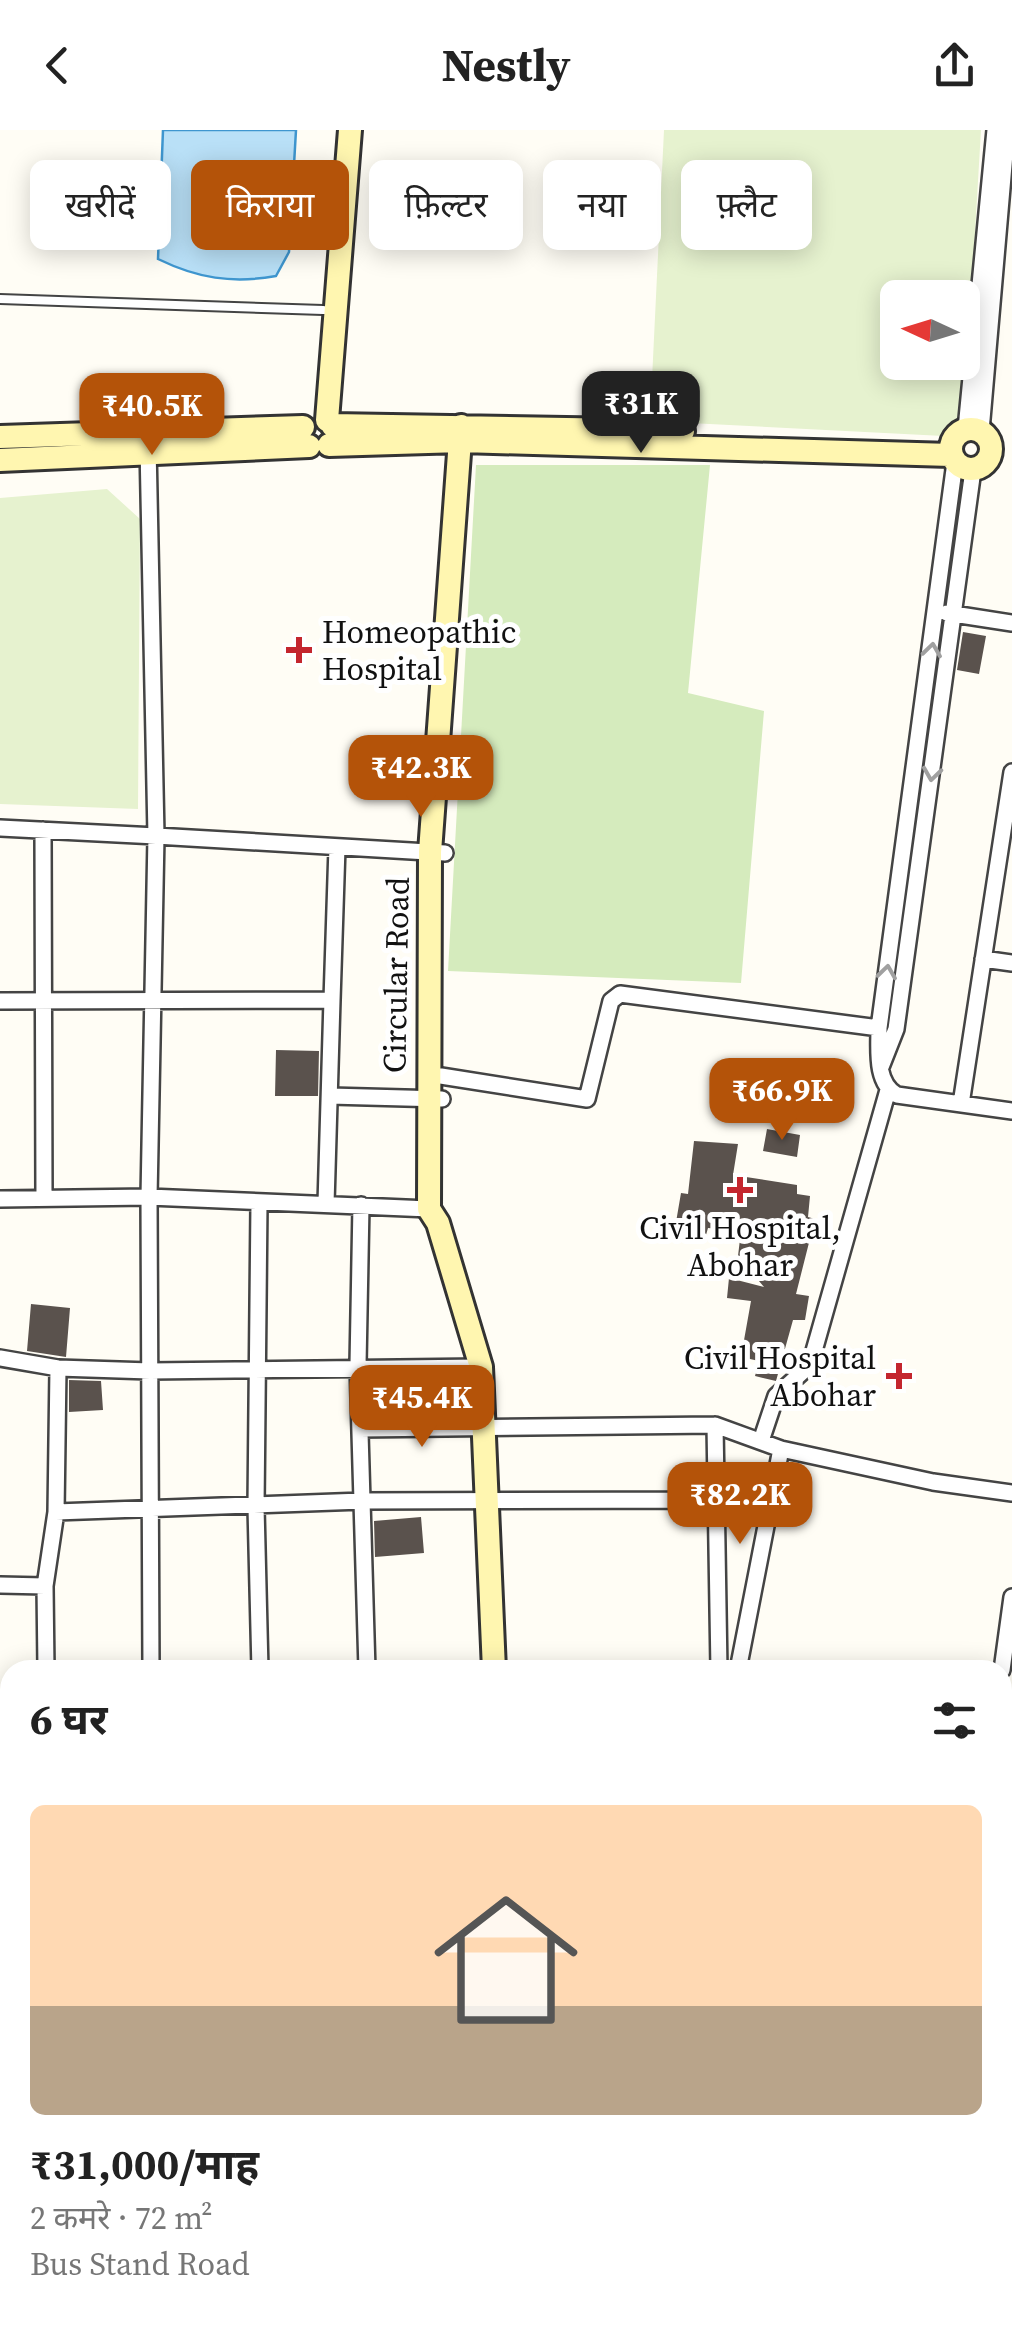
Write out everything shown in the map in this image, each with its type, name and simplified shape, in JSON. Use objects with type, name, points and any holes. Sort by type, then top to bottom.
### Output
[{"type":"main road","points":[[319,430],[322,310],[335,130]]},
{"type":"main road","points":[[319,430],[350,130]]},
{"type":"main road","points":[[0,460],[148,441],[319,430],[978,450]]},
{"type":"main road","name":"Circular Road","points":[[468,434],[438,853],[437,1091],[442,1209],[433,1216],[480,1368],[494,1660]]},
{"type":"main road","points":[[0,438],[148,441]]},
{"type":"street","points":[[762,1440],[776,1396],[810,1365],[888,1090],[881,1068],[879,1028],[937,611],[978,450],[995,130]]},
{"type":"street","points":[[881,1068],[896,1029],[978,450],[1006,130]]},
{"type":"street","points":[[148,441],[156,836],[149,1197],[151,1660]]},
{"type":"street","points":[[937,611],[1012,623]]},
{"type":"street","points":[[961,1104],[1012,772]]},
{"type":"street","points":[[0,828],[438,853]]},
{"type":"street","points":[[43,830],[44,1198]]},
{"type":"street","points":[[326,1204],[337,847]]},
{"type":"street","points":[[983,959],[1012,963]]},
{"type":"street","points":[[330,1096],[437,1091],[586,1099],[611,1001],[620,994],[879,1028]]},
{"type":"street","points":[[0,1002],[332,1000]]},
{"type":"street","points":[[888,1090],[1012,1112]]},
{"type":"street","points":[[0,1198],[149,1197],[361,1205],[433,1216]]},
{"type":"street","points":[[259,1203],[256,1507],[260,1660]]},
{"type":"street","points":[[361,1205],[358,1366],[367,1660]]},
{"type":"street","points":[[0,1358],[58,1368],[150,1370],[480,1368]]},
{"type":"street","points":[[46,1660],[45,1586],[56,1512],[58,1368]]},
{"type":"street","points":[[715,1425],[718,1660]]},
{"type":"street","points":[[360,1429],[715,1425],[781,1449],[933,1482],[1012,1493]]},
{"type":"street","points":[[740,1660],[781,1449]]},
{"type":"street","points":[[56,1512],[362,1501],[717,1500]]},
{"type":"street","points":[[0,1585],[45,1586]]},
{"type":"street","points":[[1008,1650],[1012,1596]]},
{"type":"lane","points":[[0,299],[322,310]]},
{"type":"green space","points":[[664,130],[981,130],[972,280],[880,280],[880,380],[966,380],[963,437],[650,421]]},
{"type":"green space","points":[[476,465],[710,465],[688,693],[764,711],[741,983],[448,971]]},
{"type":"green space","points":[[107,489],[140,519],[138,809],[0,804],[0,498]]},
{"type":"water","points":[[163,130],[296,130],[294,160],[191,160],[191,250],[289,250],[276,276],[215,278],[158,259],[158,250],[171,250],[171,160],[162,160]]},
{"type":"building","points":[[963,632],[986,636],[979,674],[957,670]]},
{"type":"building","points":[[276,1050],[319,1051],[318,1096],[275,1096]]},
{"type":"building","points":[[767,1129],[800,1135],[797,1157],[763,1151]]},
{"type":"building","points":[[694,1141],[738,1144],[733,1175],[797,1185],[797,1194],[810,1196],[808,1217],[815,1219],[796,1294],[809,1296],[805,1320],[793,1320],[776,1381],[755,1376],[759,1361],[741,1357],[751,1301],[727,1298],[729,1278],[764,1287],[738,1256],[741,1231],[708,1228],[706,1235],[675,1228],[681,1193],[688,1194]]},
{"type":"building","points":[[31,1304],[70,1308],[66,1357],[27,1351]]},
{"type":"building","points":[[69,1380],[101,1381],[103,1410],[69,1412]]},
{"type":"building","points":[[421,1517],[424,1553],[375,1557],[374,1521]]},
{"type":"place","name":"Homeopathic Hospital","points":[[299,650]]},
{"type":"place","name":"Civil Hospital, Abohar","points":[[740,1190]]},
{"type":"place","name":"Civil Hospital Abohar","points":[[899,1376]]}]
